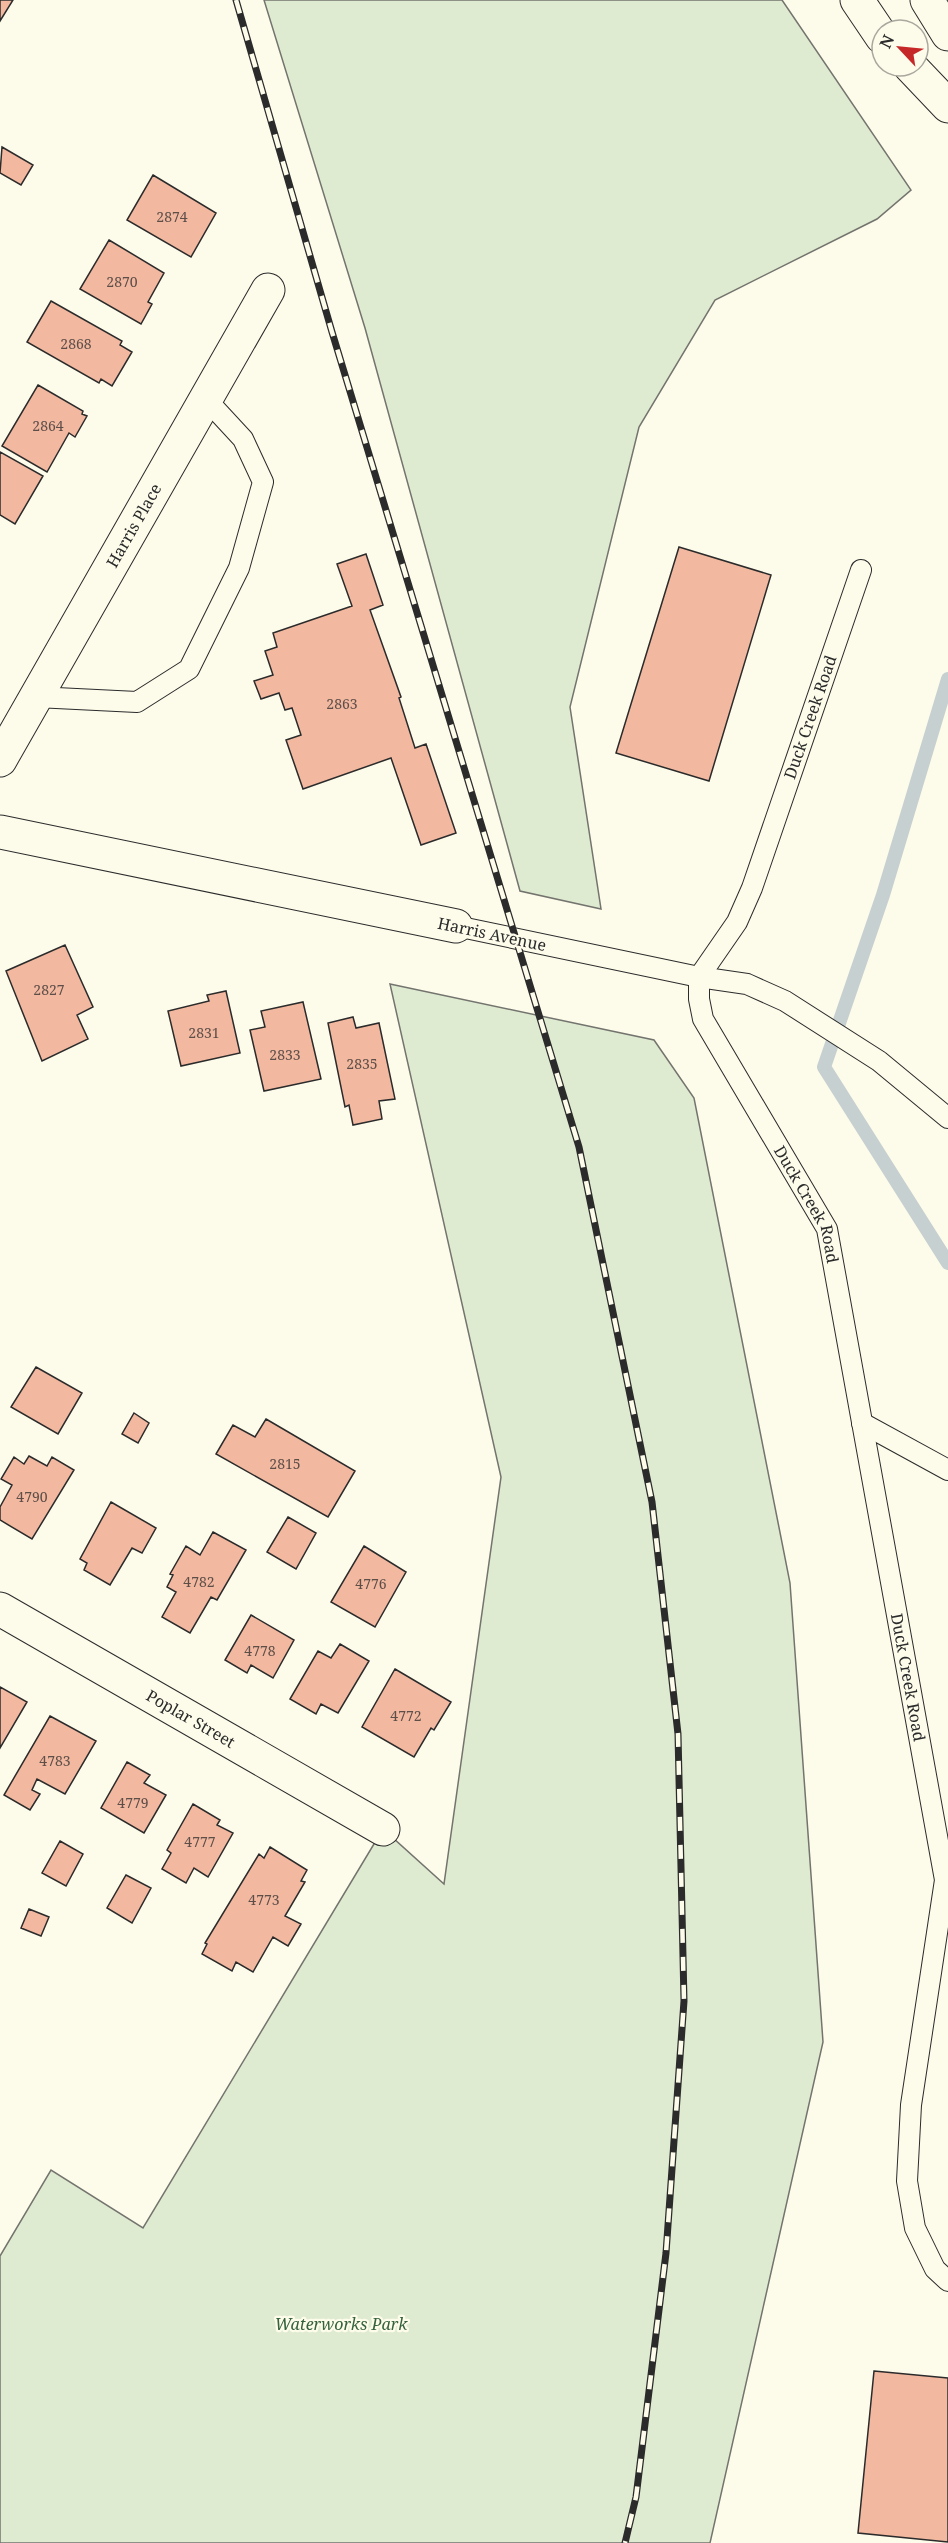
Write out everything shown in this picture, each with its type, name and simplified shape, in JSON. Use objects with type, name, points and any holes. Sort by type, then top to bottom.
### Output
[{"type":"main road","points":[[857,0],[870,19]]},
{"type":"main road","points":[[927,0],[948,34]]},
{"type":"main road","points":[[921,78],[948,106]]},
{"type":"main road","name":"Harris Place","points":[[0,760],[268,290]]},
{"type":"main road","name":"Harris Avenue","points":[[0,832],[456,926]]},
{"type":"main road","name":"Poplar Street","points":[[0,1608],[383,1829]]},
{"type":"lane","points":[[36,697],[138,702],[189,669],[239,568],[263,482],[243,439],[206,399]]},
{"type":"lane","name":"Duck Creek Road","points":[[861,570],[752,888],[737,922],[699,978],[699,999],[703,1019],[827,1229],[946,1880],[911,2105],[906,2181],[915,2228],[936,2269],[948,2281]]},
{"type":"lane","name":"Harris Avenue","points":[[456,926],[699,978],[747,984],[785,1000],[879,1061],[948,1118]]},
{"type":"lane","points":[[862,1423],[948,1470]]},
{"type":"green space","points":[[264,0],[782,0],[911,190],[877,219],[715,300],[639,427],[570,707],[601,909],[520,891],[365,328]]},
{"type":"green space","name":"Waterworks Park","points":[[390,984],[654,1040],[694,1098],[790,1583],[823,2042],[710,2543],[0,2543],[0,2256],[51,2170],[143,2228],[383,1829],[444,1884],[501,1477]]},
{"type":"building","points":[[0,0],[13,0],[0,21]]},
{"type":"building","points":[[2,147],[33,165],[21,185],[0,173]]},
{"type":"building","points":[[153,175],[216,213],[191,257],[127,220]]},
{"type":"building","points":[[109,240],[164,273],[148,302],[152,304],[141,324],[80,289]]},
{"type":"building","points":[[51,301],[122,341],[120,345],[132,352],[112,386],[101,379],[99,383],[27,342]]},
{"type":"building","points":[[38,385],[83,411],[82,414],[87,416],[75,437],[69,433],[47,472],[2,446]]},
{"type":"building","points":[[0,452],[43,476],[15,524],[0,515]]},
{"type":"building","points":[[679,547],[771,575],[709,781],[616,753]]},
{"type":"building","points":[[366,554],[383,605],[370,610],[401,697],[399,698],[415,748],[426,744],[456,833],[421,845],[391,758],[303,789],[286,740],[301,735],[292,708],[285,710],[279,693],[261,699],[254,681],[273,675],[265,651],[277,647],[273,633],[352,606],[337,564]]},
{"type":"building","points":[[65,945],[93,1007],[77,1015],[88,1039],[42,1061],[6,971]]},
{"type":"building","points":[[226,991],[240,1053],[181,1066],[168,1011],[209,1001],[207,995]]},
{"type":"building","points":[[303,1002],[321,1079],[264,1091],[250,1030],[265,1027],[261,1011]]},
{"type":"building","points":[[353,1017],[356,1028],[379,1023],[395,1099],[379,1101],[382,1119],[353,1125],[349,1105],[345,1107],[328,1023]]},
{"type":"building","points":[[36,1367],[82,1393],[58,1434],[11,1407]]},
{"type":"building","points":[[134,1413],[149,1423],[138,1443],[122,1434]]},
{"type":"building","points":[[266,1419],[355,1471],[328,1517],[216,1454],[233,1425],[255,1437]]},
{"type":"building","points":[[29,1456],[47,1466],[52,1457],[74,1470],[32,1539],[0,1520],[0,1507],[12,1485],[1,1479],[14,1457],[24,1464]]},
{"type":"building","points":[[111,1502],[156,1528],[142,1553],[132,1548],[110,1585],[84,1570],[87,1563],[80,1559]]},
{"type":"building","points":[[288,1517],[316,1533],[296,1569],[267,1552]]},
{"type":"building","points":[[213,1532],[246,1550],[217,1600],[211,1597],[190,1633],[162,1617],[176,1592],[167,1587],[173,1575],[170,1574],[186,1546],[200,1555]]},
{"type":"building","points":[[364,1546],[406,1572],[375,1627],[331,1602]]},
{"type":"building","points":[[251,1615],[294,1640],[273,1678],[251,1665],[247,1673],[225,1660]]},
{"type":"building","points":[[340,1644],[369,1661],[338,1713],[321,1704],[316,1714],[290,1699],[318,1651],[331,1658]]},
{"type":"building","points":[[395,1669],[451,1702],[434,1730],[431,1728],[414,1757],[362,1727]]},
{"type":"building","points":[[0,1687],[27,1702],[0,1748]]},
{"type":"building","points":[[50,1716],[96,1741],[65,1794],[37,1779],[32,1790],[40,1794],[30,1810],[4,1795]]},
{"type":"building","points":[[127,1762],[150,1775],[144,1783],[166,1795],[144,1833],[101,1808]]},
{"type":"building","points":[[193,1804],[220,1820],[217,1825],[233,1833],[208,1877],[194,1868],[186,1883],[162,1869],[171,1853],[167,1850]]},
{"type":"building","points":[[60,1841],[83,1854],[66,1886],[42,1873]]},
{"type":"building","points":[[270,1847],[307,1870],[301,1881],[305,1882],[285,1916],[301,1924],[288,1946],[273,1937],[253,1972],[236,1962],[232,1971],[202,1954],[207,1944],[205,1943],[259,1854],[264,1858]]},
{"type":"building","points":[[126,1875],[151,1888],[132,1923],[107,1908]]},
{"type":"building","points":[[29,1909],[49,1917],[41,1936],[21,1928]]},
{"type":"building","points":[[874,2371],[948,2378],[948,2542],[858,2533]]},
{"type":"waterway","points":[[948,679],[883,895],[824,1067],[948,1263]]},
{"type":"railway","points":[[236,0],[332,332],[579,1147],[652,1502],[678,1734],[684,2001],[666,2253],[636,2497],[625,2543]]}]
